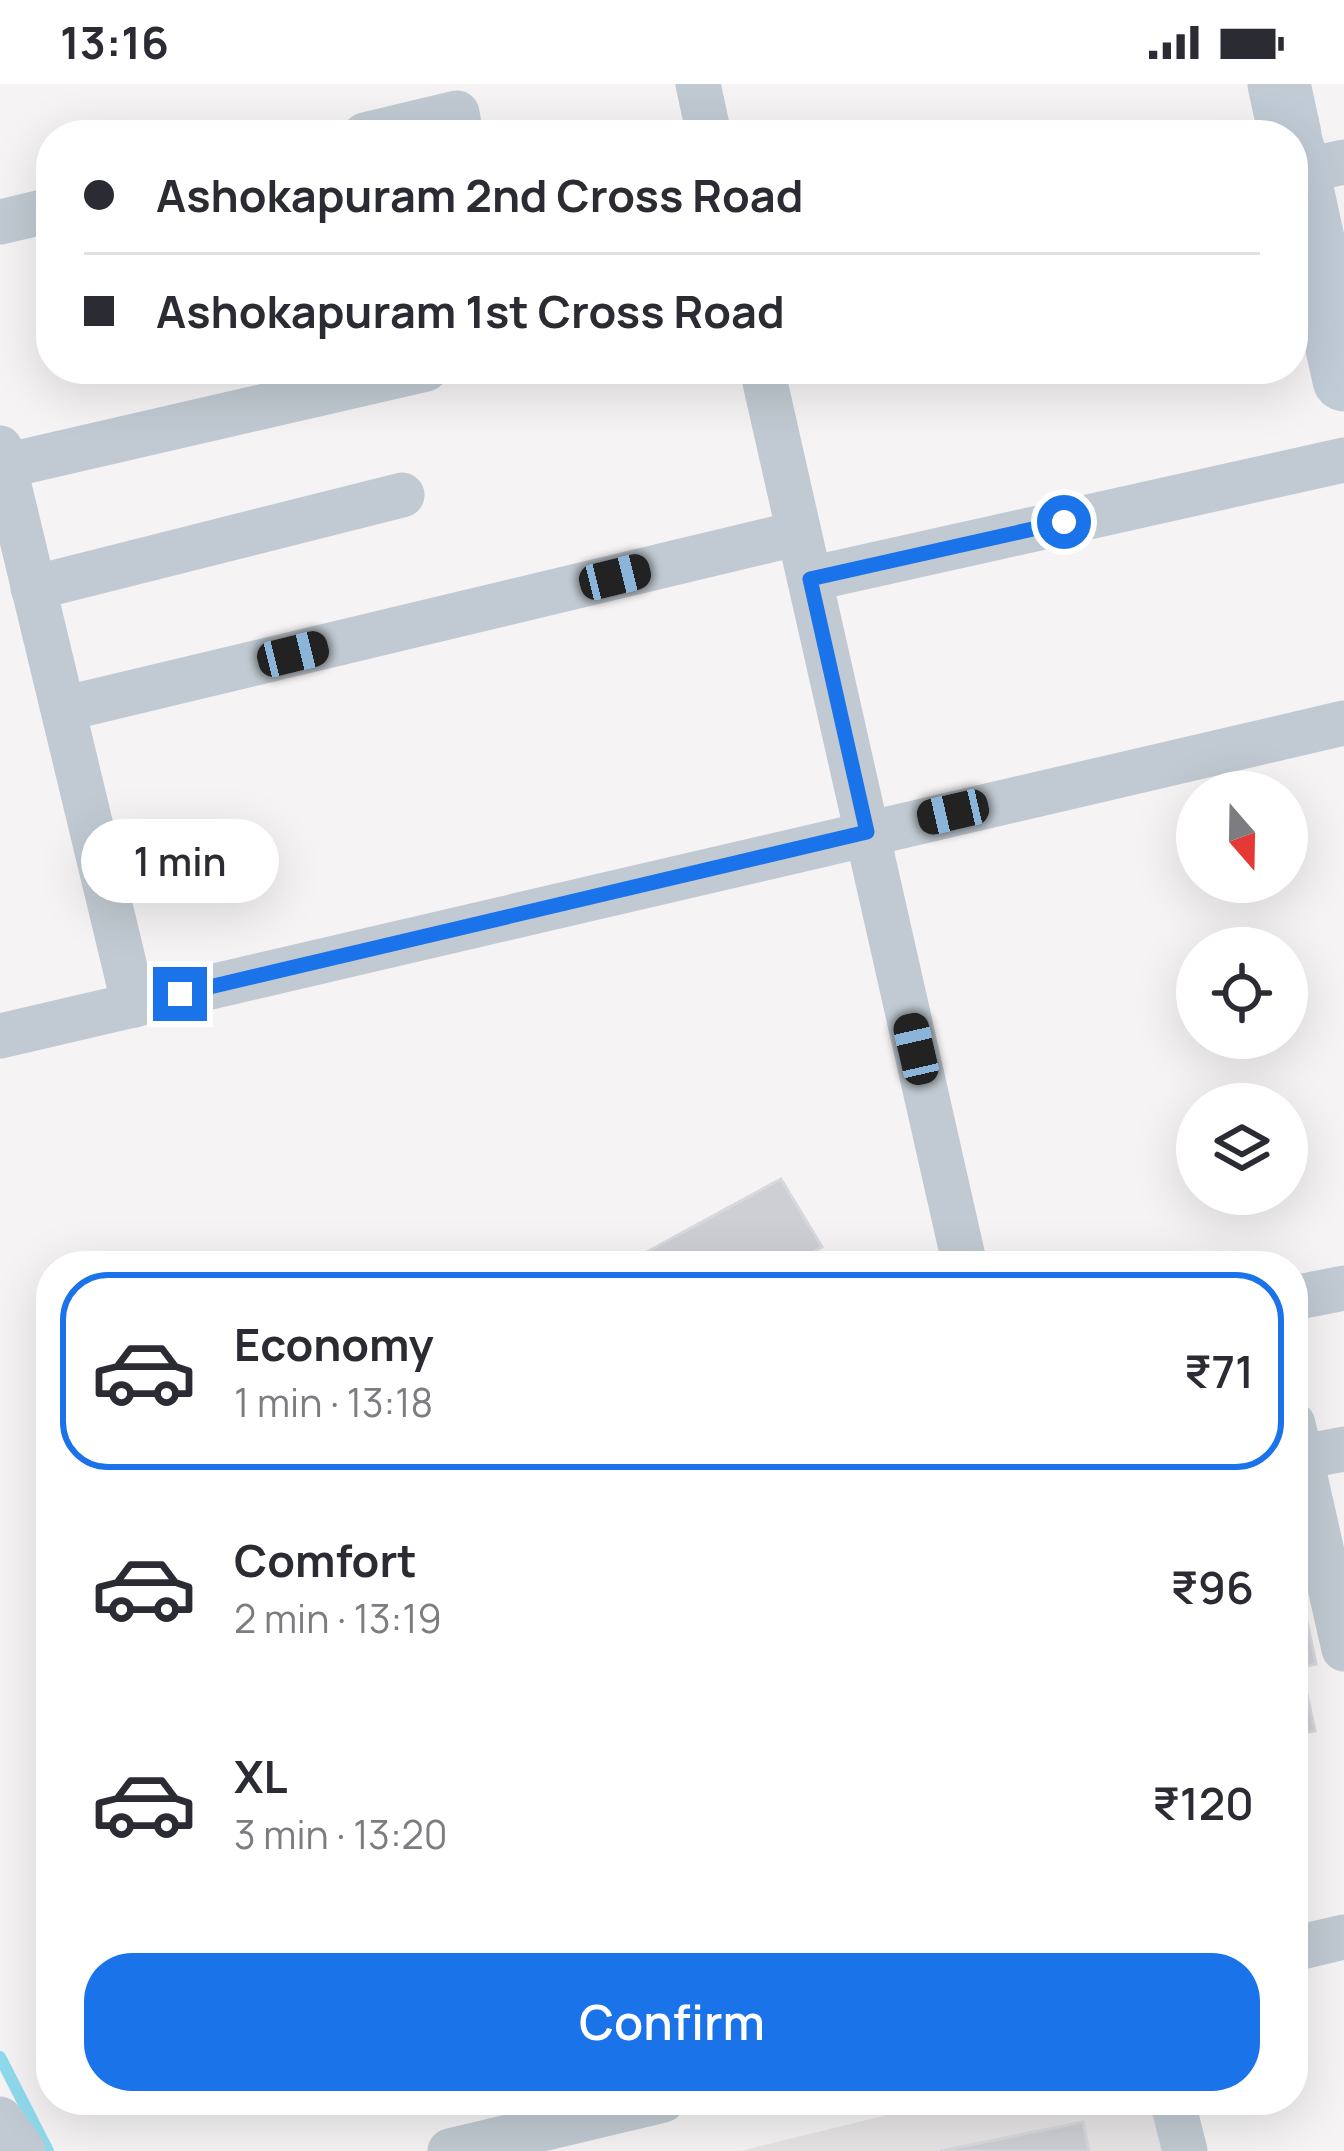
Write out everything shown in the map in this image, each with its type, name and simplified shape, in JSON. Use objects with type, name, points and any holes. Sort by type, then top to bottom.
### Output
[{"type":"street","points":[[698,84],[706,120]]},
{"type":"street","points":[[1279,84],[1291,120]]},
{"type":"street","points":[[428,120],[457,113],[458,120]]},
{"type":"street","points":[[1308,180],[1344,380]]},
{"type":"street","points":[[0,222],[36,214]]},
{"type":"street","points":[[134,1005],[2,457],[354,384]]},
{"type":"street","points":[[765,384],[962,1251]]},
{"type":"street","points":[[810,579],[1344,460]]},
{"type":"street","points":[[33,588],[402,495]]},
{"type":"street","points":[[63,710],[800,533]]},
{"type":"street","points":[[0,1036],[1344,722]]},
{"type":"street","points":[[1308,1295],[1344,1288]]},
{"type":"street","points":[[1313,1444],[1344,1649]]},
{"type":"street","points":[[1308,1945],[1344,1937]]},
{"type":"street","points":[[450,2151],[600,2115]]},
{"type":"street","points":[[1176,2115],[1185,2151]]},
{"type":"street","points":[[0,2119],[23,2151]]},
{"type":"shaded area","points":[[887,2115],[1158,2115],[1166,2151],[741,2151]]},
{"type":"building","points":[[781,1179],[822,1247],[815,1251],[649,1251]]},
{"type":"building","points":[[1308,1626],[1316,1664],[1308,1666]]},
{"type":"building","points":[[1308,1699],[1315,1731],[1308,1732]]},
{"type":"building","points":[[1083,2122],[1089,2151],[940,2151]]},
{"type":"waterway","points":[[0,2057],[48,2151]]},
{"type":"route","points":[[180,994],[867,832],[810,579],[1064,522]]}]
